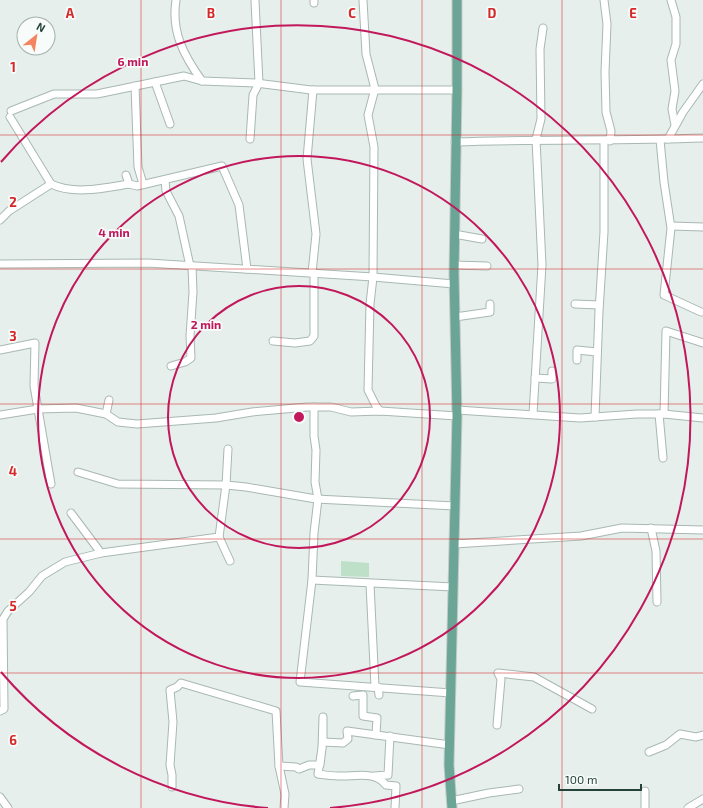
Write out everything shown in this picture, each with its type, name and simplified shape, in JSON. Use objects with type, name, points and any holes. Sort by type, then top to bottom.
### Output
[{"type":"main road","points":[[451,805],[450,746],[457,413],[454,234],[457,0]]},
{"type":"street","points":[[176,0],[174,15],[179,40],[188,62],[202,81]]},
{"type":"street","points":[[363,0],[366,54],[375,89],[368,115],[374,147],[373,277],[370,304],[368,390],[380,411]]},
{"type":"street","points":[[595,417],[607,141],[611,131],[606,112],[605,72],[607,24],[604,0]]},
{"type":"street","points":[[671,0],[676,17],[676,44],[671,60],[675,91],[672,109],[675,124]]},
{"type":"street","points":[[250,139],[253,96],[259,83],[255,1]]},
{"type":"street","points":[[533,414],[542,265],[536,139],[541,119],[540,49],[543,28]]},
{"type":"street","points":[[247,269],[239,205],[222,166],[137,186],[129,184],[81,190],[62,189],[51,184],[11,114],[54,94],[97,94],[184,76],[202,81],[259,83],[313,90],[457,90]]},
{"type":"street","points":[[155,82],[170,124]]},
{"type":"street","points":[[668,139],[675,124],[703,84]]},
{"type":"street","points":[[135,86],[138,167],[143,184]]},
{"type":"street","points":[[273,341],[295,343],[310,342],[314,336],[313,273],[316,234],[307,159],[313,90]]},
{"type":"street","points":[[455,142],[536,139],[607,141],[703,138]]},
{"type":"street","points":[[660,140],[664,182],[671,226],[664,296],[701,312]]},
{"type":"street","points":[[126,175],[129,184]]},
{"type":"street","points":[[165,180],[166,191],[179,216],[191,266],[193,292],[190,336],[191,358],[185,362],[171,366]]},
{"type":"street","points":[[0,220],[9,210],[51,184]]},
{"type":"street","points":[[671,226],[703,227]]},
{"type":"street","points":[[454,234],[482,239]]},
{"type":"street","points":[[0,264],[148,263],[373,277],[454,284]]},
{"type":"street","points":[[454,265],[487,266]]},
{"type":"street","points":[[455,317],[490,312],[490,304]]},
{"type":"street","points":[[575,304],[599,305]]},
{"type":"street","points":[[663,458],[661,414],[666,331],[703,343]]},
{"type":"street","points":[[0,350],[35,344],[34,386],[51,484]]},
{"type":"street","points":[[577,360],[577,350],[597,352]]},
{"type":"street","points":[[535,378],[552,379],[552,371]]},
{"type":"street","points":[[106,414],[109,400]]},
{"type":"street","points":[[314,407],[316,450],[315,482],[318,499],[314,533],[312,580],[300,682],[451,693]]},
{"type":"street","points":[[0,415],[38,409],[76,408],[106,414],[118,422],[138,424],[216,418],[277,408],[331,407],[351,412],[380,411],[533,414],[580,418],[661,414],[703,418]]},
{"type":"street","points":[[228,449],[226,485],[219,537],[230,561]]},
{"type":"street","points":[[78,472],[118,484],[226,485],[279,492],[300,498],[455,506]]},
{"type":"street","points":[[71,513],[101,553]]},
{"type":"street","points":[[454,544],[581,536],[622,528],[703,530]]},
{"type":"street","points":[[651,528],[656,550],[657,602]]},
{"type":"street","points":[[0,712],[4,709],[2,620],[8,611],[29,592],[42,576],[65,562],[101,553],[219,537]]},
{"type":"street","points":[[312,580],[453,587]]},
{"type":"street","points":[[370,584],[376,687],[379,695]]},
{"type":"street","points":[[497,725],[501,680],[498,673],[534,677],[592,709]]},
{"type":"street","points":[[172,787],[170,766],[173,722],[170,690],[177,687],[180,682],[276,711],[279,766],[285,794],[284,808]]},
{"type":"street","points":[[353,696],[363,695],[363,716],[378,718],[376,735]]},
{"type":"street","points":[[279,766],[296,767],[299,769],[309,765],[320,765],[323,716],[323,742],[343,743],[348,739],[347,731],[390,736],[450,746]]},
{"type":"street","points":[[649,752],[666,745],[680,734],[696,737],[703,735]]},
{"type":"street","points":[[322,748],[318,774],[337,776],[388,775],[390,736]]},
{"type":"street","points":[[372,776],[382,780],[386,785],[396,786],[396,808]]},
{"type":"street","points":[[451,805],[489,793],[519,789]]},
{"type":"street","points":[[644,791],[645,808]]},
{"type":"street","points":[[0,797],[8,808]]},
{"type":"street","points":[[688,808],[703,799]]},
{"type":"green space","points":[[341,561],[369,563],[369,577],[341,576]]}]
